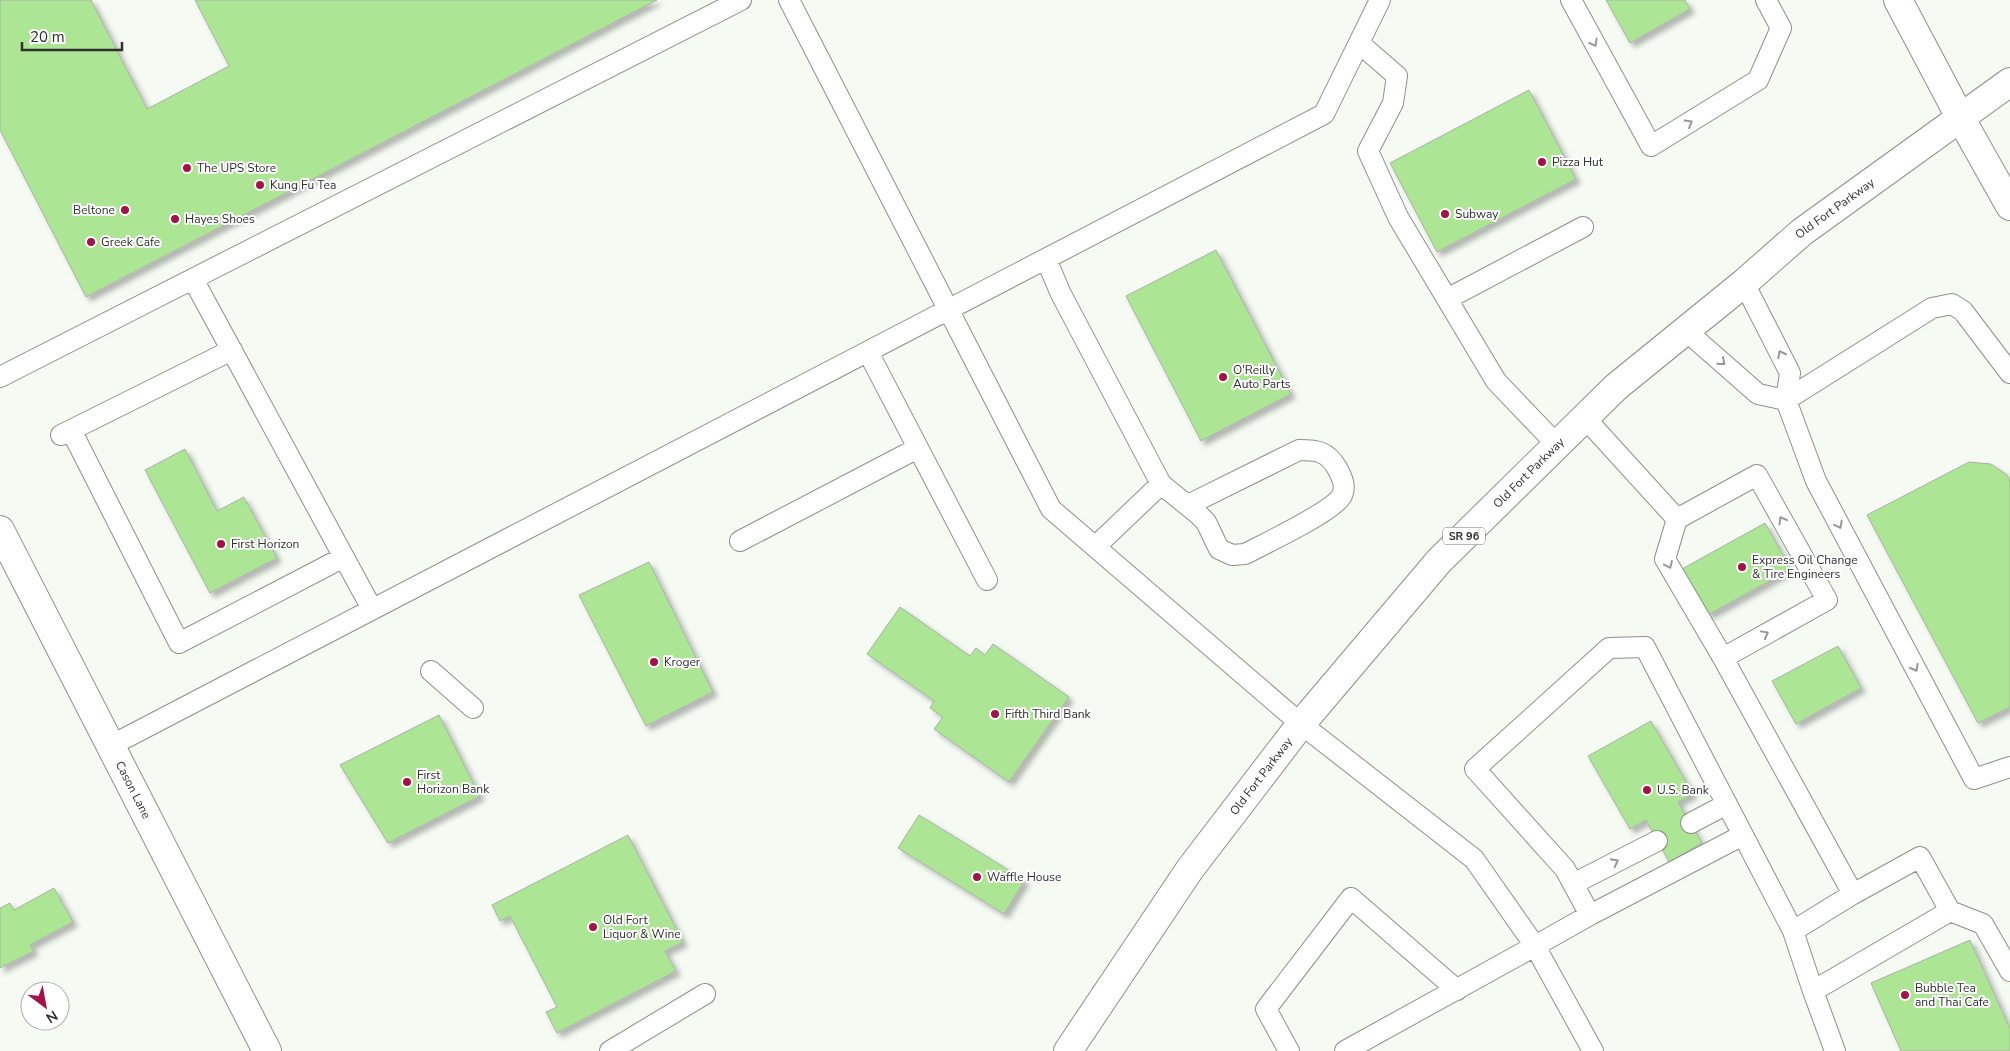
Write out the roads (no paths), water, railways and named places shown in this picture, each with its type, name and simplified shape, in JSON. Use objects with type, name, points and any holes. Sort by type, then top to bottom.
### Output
[{"type":"main road","points":[[1898,0],[1960,118],[2010,206]]},
{"type":"main road","name":"Old Fort Parkway","points":[[1068,1051],[1190,870],[1301,724],[1439,561],[1616,387],[1802,232],[2010,82]]},
{"type":"main road","name":"Cason Lane","points":[[0,530],[267,1051]]},
{"type":"lane","points":[[0,377],[741,0]]},
{"type":"lane","points":[[789,0],[1051,509],[1301,724],[1474,858],[1535,946],[1593,1051]]},
{"type":"lane","points":[[110,746],[1324,114],[1380,0]]},
{"type":"lane","points":[[1571,0],[1651,146],[1758,80],[1781,28],[1766,0]]},
{"type":"lane","points":[[1359,42],[1397,76],[1393,103],[1368,152],[1398,217],[1496,381],[1557,445]]},
{"type":"lane","points":[[1447,300],[1583,227]]},
{"type":"lane","points":[[1046,259],[1061,294],[1161,484],[1206,522],[1219,549],[1232,555],[1245,554],[1331,508],[1342,496],[1344,479],[1332,459],[1317,450],[1299,450],[1188,505]]},
{"type":"lane","points":[[193,279],[372,609]]},
{"type":"lane","points":[[1744,282],[1790,373],[1786,400],[1816,482],[1974,779],[2010,767]]},
{"type":"lane","points":[[1685,330],[1758,394],[1786,400],[1932,308],[1952,304],[1963,311],[2010,373]]},
{"type":"lane","points":[[232,350],[66,432],[179,643],[344,557]]},
{"type":"lane","points":[[868,352],[987,580]]},
{"type":"lane","points":[[1585,418],[1677,519]]},
{"type":"lane","points":[[740,541],[918,448]]},
{"type":"lane","points":[[1723,658],[1827,600],[1757,475],[1677,519],[1665,559],[1723,658],[1852,894]]},
{"type":"lane","points":[[1095,547],[1161,484]]},
{"type":"lane","points":[[1590,915],[1565,869],[1475,769],[1609,648],[1646,647],[1793,931],[1836,1051]]},
{"type":"lane","points":[[431,670],[473,708]]},
{"type":"lane","points":[[1691,823],[1727,804]]},
{"type":"lane","points":[[1346,1051],[1590,915],[1743,835]]},
{"type":"lane","points":[[1573,884],[1657,841]]},
{"type":"lane","points":[[1793,931],[1852,894],[1920,856],[1950,911],[1983,924],[2010,971]]},
{"type":"lane","points":[[1289,1051],[1266,1010],[1351,898],[1457,990]]},
{"type":"lane","points":[[1813,991],[1950,911]]},
{"type":"lane","points":[[610,1051],[705,994]]},
{"type":"place","name":"Pizza Hut","points":[[1542,162]]},
{"type":"place","name":"The UPS Store","points":[[187,168]]},
{"type":"place","name":"Kung Fu Tea","points":[[260,185]]},
{"type":"place","name":"Beltone","points":[[125,210]]},
{"type":"place","name":"Subway","points":[[1445,214]]},
{"type":"place","name":"Hayes Shoes","points":[[175,219]]},
{"type":"place","name":"Greek Cafe","points":[[91,242]]},
{"type":"place","name":"O'Reilly Auto Parts","points":[[1223,377]]},
{"type":"place","name":"First Horizon","points":[[221,544]]},
{"type":"place","name":"Express Oil Change & Tire Engineers","points":[[1742,567]]},
{"type":"place","name":"Kroger","points":[[654,662]]},
{"type":"place","name":"Fifth Third Bank","points":[[995,714]]},
{"type":"place","name":"First Horizon Bank","points":[[407,782]]},
{"type":"place","name":"U.S. Bank","points":[[1647,790]]},
{"type":"place","name":"Waffle House","points":[[977,877]]},
{"type":"place","name":"Old Fort Liquor & Wine","points":[[593,927]]},
{"type":"place","name":"Bubble Tea and Thai Cafe","points":[[1905,995]]}]
